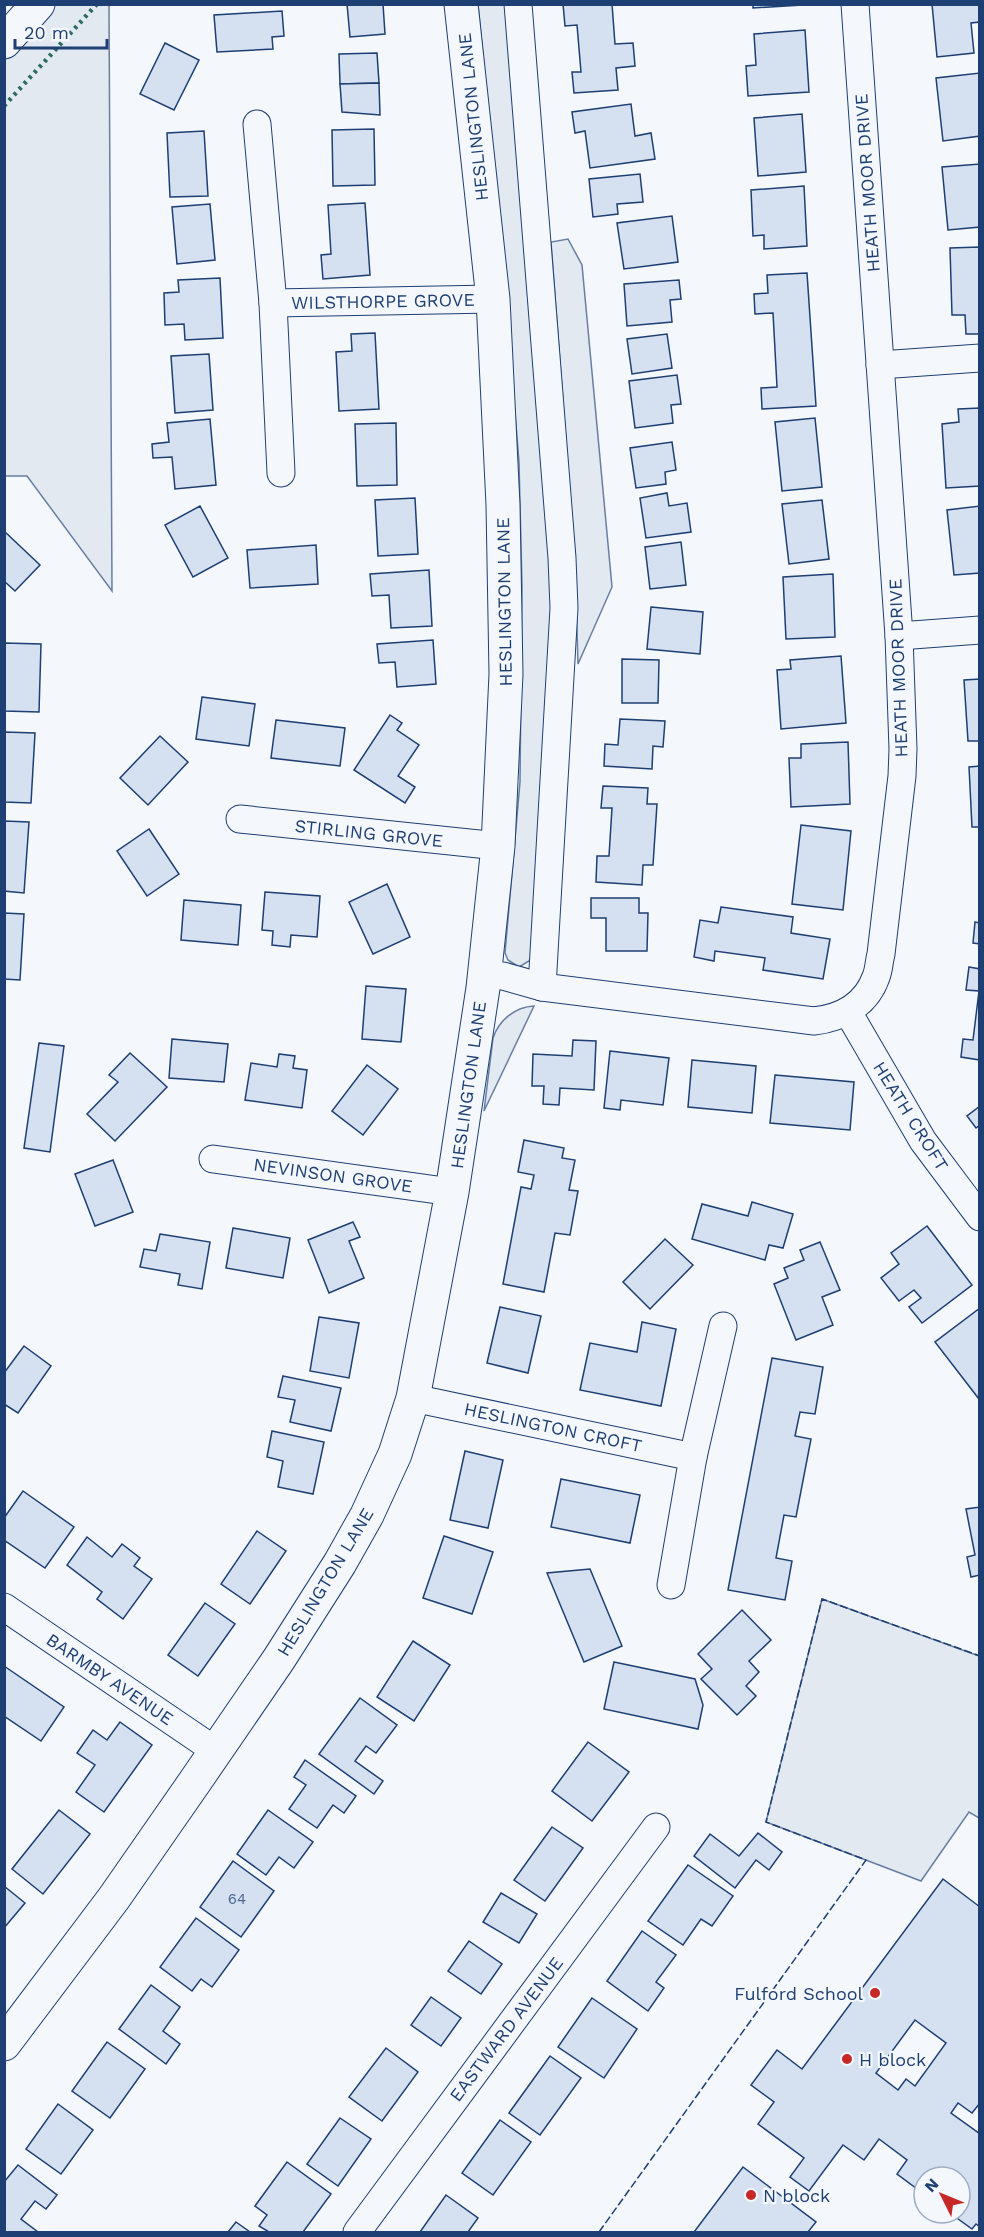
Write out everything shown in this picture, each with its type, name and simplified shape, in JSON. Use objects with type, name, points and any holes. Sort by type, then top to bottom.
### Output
[{"type":"street","points":[[4,42],[38,4]]},
{"type":"street","name":"HESLINGTON LANE","points":[[4,2044],[114,1898],[279,1659],[340,1563],[395,1454],[413,1398],[452,1192],[484,982],[498,846],[506,674],[503,505],[493,299],[460,4]]},
{"type":"street","points":[[518,4],[562,558],[564,608],[542,987]]},
{"type":"street","name":"HEATH MOOR DRIVE","points":[[848,1012],[863,997],[876,978],[881,954],[902,776],[903,749],[899,636],[855,4]]},
{"type":"street","name":"WILSTHORPE GROVE","points":[[256,124],[273,303],[281,473]]},
{"type":"street","name":"WILSTHORPE GROVE","points":[[273,303],[493,299]]},
{"type":"street","points":[[880,365],[980,358]]},
{"type":"street","points":[[899,636],[980,630]]},
{"type":"street","name":"STIRLING GROVE","points":[[240,819],[498,846]]},
{"type":"street","points":[[484,982],[515,979],[542,987],[814,1021],[831,1019],[848,1012]]},
{"type":"street","name":"HEATH CROFT","points":[[848,1012],[923,1141],[980,1217]]},
{"type":"street","name":"NEVINSON GROVE","points":[[213,1159],[452,1192]]},
{"type":"street","points":[[671,1585],[693,1457],[723,1326]]},
{"type":"street","name":"HESLINGTON CROFT","points":[[413,1398],[693,1457]]},
{"type":"street","name":"BARMBY AVENUE","points":[[4,1607],[216,1751]]},
{"type":"street","name":"EASTWARD AVENUE","points":[[357,2232],[656,1827]]},
{"type":"shaded area","points":[[55,5],[109,5],[112,591],[27,476],[5,476],[4,60]]},
{"type":"shaded area","points":[[478,5],[507,5],[554,593],[532,955],[529,961],[519,967],[508,960],[505,953],[520,782],[522,587],[519,462],[499,217]]},
{"type":"shaded area","points":[[568,239],[582,265],[612,587],[578,664],[575,562],[551,242]]},
{"type":"shaded area","points":[[534,1006],[484,1111],[493,1038],[496,1031],[514,1012]]},
{"type":"shaded area","points":[[822,1599],[979,1656],[979,1818],[969,1812],[921,1881],[766,1822]]},
{"type":"building","points":[[347,4],[383,4],[385,34],[350,37]]},
{"type":"building","points":[[563,4],[612,4],[615,44],[633,43],[635,66],[616,68],[618,90],[574,93],[572,72],[581,72],[577,25],[565,26]]},
{"type":"building","points":[[753,4],[802,4],[802,5],[753,8]]},
{"type":"building","points":[[932,4],[979,4],[980,22],[971,23],[974,53],[937,57]]},
{"type":"building","points":[[282,11],[284,36],[272,37],[273,49],[217,52],[214,15]]},
{"type":"building","points":[[805,30],[809,92],[748,96],[746,66],[756,65],[754,34]]},
{"type":"building","points":[[165,43],[199,60],[174,110],[140,94]]},
{"type":"building","points":[[377,53],[379,83],[340,84],[339,54]]},
{"type":"building","points":[[980,73],[980,136],[943,141],[936,78]]},
{"type":"building","points":[[379,83],[380,115],[342,112],[340,84]]},
{"type":"building","points":[[631,104],[635,136],[651,133],[655,159],[590,168],[585,131],[575,133],[572,112]]},
{"type":"building","points":[[802,114],[806,172],[758,176],[754,118]]},
{"type":"building","points":[[374,129],[375,185],[333,186],[332,130]]},
{"type":"building","points":[[204,131],[208,196],[170,197],[167,133]]},
{"type":"building","points":[[980,164],[980,227],[948,230],[942,167]]},
{"type":"building","points":[[640,174],[643,202],[617,204],[618,214],[593,217],[589,179]]},
{"type":"building","points":[[804,186],[807,246],[764,249],[764,235],[753,236],[751,190]]},
{"type":"building","points":[[365,203],[370,275],[323,279],[321,255],[331,254],[328,205]]},
{"type":"building","points":[[210,204],[215,260],[177,264],[172,207]]},
{"type":"building","points":[[672,216],[678,262],[624,269],[617,223]]},
{"type":"building","points":[[980,247],[980,334],[966,334],[965,315],[952,315],[950,248]]},
{"type":"building","points":[[807,273],[816,406],[762,409],[761,388],[777,387],[773,313],[755,314],[754,294],[768,293],[767,275]]},
{"type":"building","points":[[220,278],[223,338],[185,340],[184,324],[165,325],[164,293],[179,292],[178,280]]},
{"type":"building","points":[[679,280],[681,299],[670,300],[672,322],[627,326],[624,284]]},
{"type":"building","points":[[375,333],[379,409],[339,411],[336,352],[352,351],[351,334]]},
{"type":"building","points":[[667,334],[672,368],[632,374],[627,339]]},
{"type":"building","points":[[209,354],[213,410],[175,413],[171,356]]},
{"type":"building","points":[[677,375],[681,404],[671,405],[673,423],[635,428],[629,381]]},
{"type":"building","points":[[980,408],[980,486],[946,488],[942,424],[959,422],[958,409]]},
{"type":"building","points":[[815,418],[822,487],[782,491],[775,422]]},
{"type":"building","points":[[210,419],[216,485],[175,489],[172,457],[153,458],[152,444],[169,442],[167,423]]},
{"type":"building","points":[[396,423],[397,485],[357,486],[355,424]]},
{"type":"building","points":[[672,442],[676,470],[665,472],[666,484],[636,488],[630,448]]},
{"type":"building","points":[[667,493],[669,506],[687,503],[691,532],[646,538],[640,498]]},
{"type":"building","points":[[415,498],[418,554],[378,556],[375,500]]},
{"type":"building","points":[[822,500],[829,559],[789,564],[782,504]]},
{"type":"building","points":[[200,506],[228,558],[193,577],[165,525]]},
{"type":"building","points":[[980,506],[980,573],[954,575],[947,510]]},
{"type":"building","points":[[4,531],[40,565],[15,591],[4,581]]},
{"type":"building","points":[[681,542],[686,585],[650,589],[645,547]]},
{"type":"building","points":[[316,545],[318,584],[250,588],[247,550]]},
{"type":"building","points":[[429,570],[432,626],[391,628],[389,595],[372,596],[370,574]]},
{"type":"building","points":[[833,574],[835,637],[786,639],[783,577]]},
{"type":"building","points":[[651,607],[703,612],[700,654],[647,649]]},
{"type":"building","points":[[433,640],[436,684],[397,687],[395,662],[379,663],[377,644]]},
{"type":"building","points":[[4,643],[41,644],[39,712],[4,711]]},
{"type":"building","points":[[841,656],[846,723],[781,729],[777,670],[791,669],[790,660]]},
{"type":"building","points":[[622,659],[659,660],[658,703],[622,703]]},
{"type":"building","points":[[980,679],[980,741],[968,741],[964,680]]},
{"type":"building","points":[[202,697],[255,704],[249,746],[196,739]]},
{"type":"building","points":[[390,715],[402,723],[397,730],[419,745],[398,776],[415,787],[405,803],[354,770]]},
{"type":"building","points":[[620,719],[665,721],[663,747],[653,746],[652,769],[604,766],[605,744],[618,745]]},
{"type":"building","points":[[276,720],[345,728],[340,766],[271,758]]},
{"type":"building","points":[[4,732],[35,733],[31,803],[4,802]]},
{"type":"building","points":[[160,736],[188,762],[148,805],[120,778]]},
{"type":"building","points":[[848,742],[850,804],[791,807],[789,758],[801,758],[801,744]]},
{"type":"building","points":[[980,766],[980,827],[972,827],[969,767]]},
{"type":"building","points":[[603,786],[648,788],[647,804],[657,804],[653,865],[643,865],[642,885],[596,882],[597,856],[609,856],[612,808],[601,808]]},
{"type":"building","points":[[4,821],[29,822],[24,893],[4,891]]},
{"type":"building","points":[[801,825],[851,831],[843,910],[792,904]]},
{"type":"building","points":[[149,829],[179,874],[147,896],[117,851]]},
{"type":"building","points":[[387,884],[410,937],[373,954],[349,902]]},
{"type":"building","points":[[265,892],[320,896],[317,937],[291,935],[290,947],[272,945],[273,931],[262,930]]},
{"type":"building","points":[[591,898],[639,898],[639,913],[648,913],[647,951],[606,951],[606,918],[591,918]]},
{"type":"building","points":[[184,900],[241,905],[238,945],[181,940]]},
{"type":"building","points":[[721,907],[793,917],[791,933],[830,939],[823,979],[763,970],[765,958],[715,951],[714,961],[694,957],[700,920],[718,923]]},
{"type":"building","points":[[4,913],[24,914],[20,980],[4,979]]},
{"type":"building","points":[[975,922],[980,923],[980,944],[973,943]]},
{"type":"building","points":[[969,967],[980,969],[980,1060],[961,1057],[963,1039],[973,1040],[979,991],[966,990]]},
{"type":"building","points":[[366,986],[406,989],[401,1042],[362,1039]]},
{"type":"building","points":[[172,1039],[228,1044],[224,1082],[169,1078]]},
{"type":"building","points":[[573,1040],[596,1041],[594,1090],[560,1088],[559,1105],[543,1104],[544,1086],[532,1086],[533,1054],[572,1056]]},
{"type":"building","points":[[39,1043],[64,1046],[50,1152],[24,1148]]},
{"type":"building","points":[[610,1051],[669,1058],[663,1105],[621,1100],[620,1110],[604,1108]]},
{"type":"building","points":[[130,1053],[167,1087],[115,1141],[87,1114],[118,1082],[109,1075]]},
{"type":"building","points":[[279,1054],[295,1056],[293,1068],[307,1070],[302,1108],[245,1100],[251,1063],[277,1067]]},
{"type":"building","points":[[692,1060],[756,1066],[752,1113],[688,1107]]},
{"type":"building","points":[[367,1065],[398,1089],[363,1135],[332,1111]]},
{"type":"building","points":[[775,1075],[854,1082],[850,1130],[770,1123]]},
{"type":"building","points":[[980,1106],[980,1125],[976,1128],[967,1116]]},
{"type":"building","points":[[524,1140],[564,1148],[562,1158],[575,1160],[569,1190],[578,1191],[570,1235],[555,1233],[544,1292],[503,1284],[521,1187],[531,1189],[534,1175],[518,1172]]},
{"type":"building","points":[[113,1160],[133,1212],[95,1226],[75,1174]]},
{"type":"building","points":[[752,1202],[793,1214],[783,1248],[769,1245],[765,1260],[692,1239],[702,1204],[748,1216]]},
{"type":"building","points":[[353,1222],[360,1237],[349,1241],[364,1278],[329,1293],[308,1240]]},
{"type":"building","points":[[927,1226],[972,1285],[922,1323],[909,1307],[921,1298],[914,1290],[899,1301],[881,1278],[899,1264],[891,1253]]},
{"type":"building","points":[[233,1228],[290,1238],[283,1278],[226,1268]]},
{"type":"building","points":[[160,1234],[210,1242],[202,1289],[178,1285],[180,1274],[140,1267],[144,1249],[156,1251]]},
{"type":"building","points":[[665,1239],[693,1265],[650,1309],[623,1282]]},
{"type":"building","points":[[820,1242],[840,1290],[822,1297],[833,1325],[796,1340],[774,1284],[788,1278],[784,1268],[804,1260],[800,1250]]},
{"type":"building","points":[[500,1307],[541,1316],[528,1373],[487,1363]]},
{"type":"building","points":[[980,1308],[980,1398],[979,1399],[935,1342]]},
{"type":"building","points":[[319,1317],[359,1323],[349,1378],[310,1371]]},
{"type":"building","points":[[642,1322],[676,1329],[661,1406],[580,1390],[590,1343],[637,1352]]},
{"type":"building","points":[[24,1346],[51,1366],[18,1413],[4,1404],[4,1373]]},
{"type":"building","points":[[772,1358],[823,1367],[815,1414],[800,1412],[795,1436],[811,1439],[796,1517],[784,1515],[776,1558],[792,1561],[785,1600],[728,1590]]},
{"type":"building","points":[[283,1376],[341,1388],[331,1431],[290,1422],[295,1400],[278,1397]]},
{"type":"building","points":[[272,1431],[324,1442],[313,1494],[278,1487],[283,1461],[267,1457]]},
{"type":"building","points":[[465,1451],[503,1460],[488,1528],[450,1520]]},
{"type":"building","points":[[561,1479],[640,1495],[630,1543],[551,1527]]},
{"type":"building","points":[[23,1491],[74,1527],[45,1568],[4,1540],[4,1518]]},
{"type":"building","points":[[980,1507],[980,1575],[971,1577],[967,1557],[975,1555],[966,1509]]},
{"type":"building","points":[[257,1531],[286,1551],[250,1604],[221,1584]]},
{"type":"building","points":[[444,1536],[493,1552],[472,1614],[423,1598]]},
{"type":"building","points":[[87,1537],[112,1557],[122,1544],[140,1558],[134,1566],[152,1579],[123,1619],[97,1599],[102,1592],[67,1565]]},
{"type":"building","points":[[590,1569],[622,1646],[584,1662],[547,1573]]},
{"type":"building","points":[[205,1603],[235,1624],[198,1676],[168,1655]]},
{"type":"building","points":[[742,1610],[771,1640],[749,1661],[759,1672],[746,1686],[756,1696],[737,1715],[701,1679],[712,1669],[698,1654]]},
{"type":"building","points":[[413,1641],[450,1665],[414,1721],[377,1697]]},
{"type":"building","points":[[614,1662],[695,1679],[703,1705],[698,1729],[604,1709]]},
{"type":"building","points":[[4,1666],[64,1707],[41,1741],[4,1716]]},
{"type":"building","points":[[360,1698],[397,1725],[376,1753],[366,1746],[355,1761],[383,1781],[374,1794],[319,1754]]},
{"type":"building","points":[[120,1722],[152,1745],[104,1812],[76,1792],[95,1765],[77,1753],[93,1730],[107,1740]]},
{"type":"building","points":[[588,1742],[629,1772],[592,1821],[552,1791]]},
{"type":"building","points":[[305,1760],[356,1796],[344,1813],[333,1805],[317,1828],[289,1809],[306,1785],[294,1777]]},
{"type":"building","points":[[59,1810],[90,1834],[43,1894],[12,1869]]},
{"type":"building","points":[[268,1810],[313,1842],[294,1868],[279,1857],[266,1875],[237,1854]]},
{"type":"building","points":[[552,1827],[583,1848],[545,1901],[514,1880]]},
{"type":"building","points":[[758,1833],[782,1852],[769,1870],[756,1860],[735,1888],[694,1856],[710,1834],[739,1856]]},
{"type":"building","points":[[233,1861],[274,1891],[241,1937],[200,1907]]},
{"type":"building","points":[[688,1865],[733,1896],[712,1926],[701,1919],[683,1945],[648,1921]]},
{"type":"building","name":"H block","points":[[943,1879],[980,1907],[980,2103],[972,2113],[958,2103],[951,2113],[980,2134],[980,2227],[976,2224],[972,2229],[966,2225],[972,2225],[972,2165],[912,2165],[912,2185],[897,2174],[907,2160],[879,2139],[864,2160],[843,2145],[809,2191],[790,2177],[804,2158],[758,2124],[774,2102],[751,2085],[777,2050],[802,2069]],"holes":[[[915,2020],[946,2043],[915,2086],[906,2079],[898,2090],[876,2073]]]},
{"type":"building","points":[[4,1886],[25,1903],[4,1928]]},
{"type":"building","points":[[501,1893],[537,1914],[519,1943],[483,1922]]},
{"type":"building","points":[[196,1918],[239,1950],[212,1987],[201,1979],[192,1991],[160,1967]]},
{"type":"building","points":[[642,1931],[676,1955],[656,1982],[664,1988],[648,2011],[607,1981]]},
{"type":"building","points":[[469,1941],[502,1964],[481,1994],[448,1971]]},
{"type":"building","points":[[151,1985],[180,2007],[163,2031],[180,2044],[166,2064],[119,2029]]},
{"type":"building","points":[[431,1997],[461,2018],[441,2046],[411,2025]]},
{"type":"building","points":[[592,1998],[637,2029],[604,2078],[558,2047]]},
{"type":"building","points":[[107,2042],[145,2069],[110,2118],[72,2091]]},
{"type":"building","points":[[386,2048],[418,2072],[382,2121],[349,2097]]},
{"type":"building","points":[[550,2056],[581,2078],[540,2135],[509,2113]]},
{"type":"building","points":[[58,2104],[93,2130],[61,2174],[26,2149]]},
{"type":"building","points":[[340,2118],[371,2139],[338,2186],[307,2164]]},
{"type":"building","points":[[500,2120],[531,2142],[493,2195],[462,2173]]},
{"type":"building","points":[[287,2162],[331,2194],[303,2232],[269,2232],[259,2226],[267,2215],[255,2206]]},
{"type":"building","points":[[18,2165],[57,2195],[46,2209],[35,2201],[21,2219],[38,2232],[4,2232],[4,2182]]},
{"type":"building","name":"N block","points":[[743,2167],[816,2222],[808,2232],[694,2232]]},
{"type":"building","points":[[446,2195],[478,2218],[468,2232],[420,2232]]},
{"type":"building","points":[[236,2222],[250,2232],[228,2232]]},
{"type":"hedge","points":[[4,106],[97,4]]},
{"type":"fence","points":[[599,2232],[866,1860],[766,1822],[822,1599],[980,1656]]},
{"type":"place","name":"Fulford School","points":[[875,1993]]},
{"type":"place","name":"H block","points":[[847,2059]]},
{"type":"place","name":"N block","points":[[751,2195]]}]
